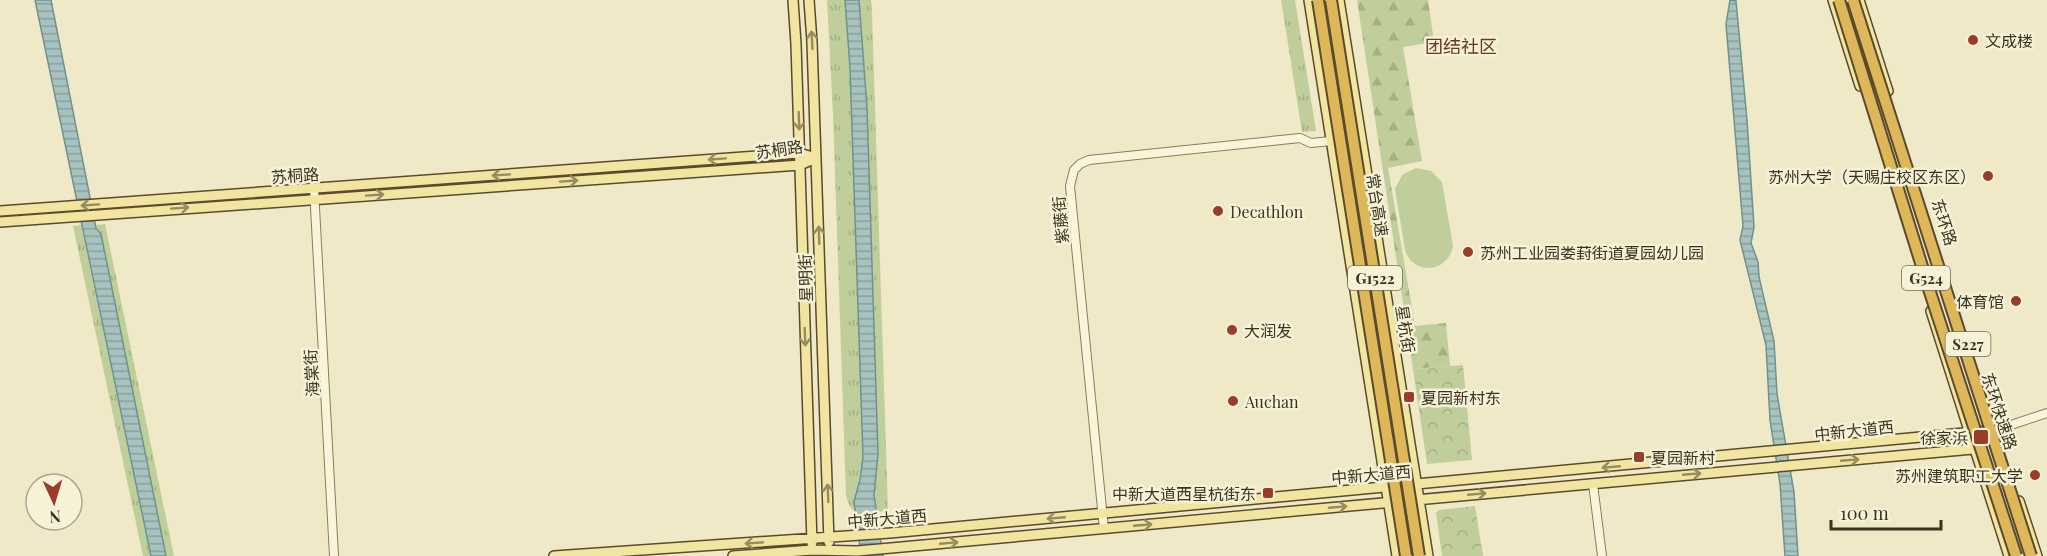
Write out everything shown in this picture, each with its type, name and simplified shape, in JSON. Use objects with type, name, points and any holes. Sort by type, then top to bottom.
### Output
[{"type":"highway","name":"常台高速","points":[[1318,0],[1406,556]]},
{"type":"highway","name":"常台高速","points":[[1331,0],[1419,556]]},
{"type":"highway","name":"东环快速路","points":[[1839,0],[2016,556]]},
{"type":"highway","name":"东环快速路","points":[[1853,0],[2031,556]]},
{"type":"main road","name":"星明街","points":[[793,0],[812,553]]},
{"type":"main road","name":"星明街","points":[[809,0],[830,554]]},
{"type":"main road","points":[[1309,0],[1397,556]]},
{"type":"main road","name":"星杭街","points":[[1339,0],[1428,556]]},
{"type":"main road","name":"S227","points":[[1833,0],[2009,556]]},
{"type":"main road","name":"东环路","points":[[1859,0],[2037,556]]},
{"type":"main road","points":[[1877,139],[1900,132]]},
{"type":"main road","name":"苏桐路","points":[[0,212],[58,212],[314,194],[799,153],[816,158]]},
{"type":"main road","name":"苏桐路","points":[[314,194],[800,165],[816,158]]},
{"type":"main road","name":"苏桐路","points":[[0,222],[58,212]]},
{"type":"main road","points":[[1368,372],[1387,394],[1402,486],[1418,500]]},
{"type":"main road","points":[[1973,448],[1996,430]]},
{"type":"main road","name":"中新大道西","points":[[554,556],[890,533],[1790,451],[1996,430]]},
{"type":"main road","name":"中新大道西","points":[[733,556],[830,554],[891,549],[1973,448]]},
{"type":"main road","points":[[1760,453],[1761,468]]},
{"type":"main road","points":[[1983,478],[2009,471]]},
{"type":"main road","points":[[1386,488],[1404,501],[1413,556]]},
{"type":"street","name":"紫藤街","points":[[1104,529],[1070,186],[1074,170],[1089,160],[1135,154],[1300,138],[1311,143],[1332,141]]},
{"type":"street","name":"海棠街","points":[[314,194],[334,556]]},
{"type":"street","points":[[1996,430],[2047,413]]},
{"type":"street","points":[[1593,484],[1602,556]]},
{"type":"green space","points":[[827,0],[845,0],[850,68],[863,457],[854,511],[846,496]]},
{"type":"green space","points":[[859,0],[871,0],[872,14],[888,511],[877,512],[874,495],[878,454],[867,108]]},
{"type":"green space","points":[[1281,0],[1295,0],[1316,131],[1302,132]]},
{"type":"green space","points":[[1357,0],[1428,0],[1434,42],[1403,47],[1422,161],[1388,168],[1415,326],[1446,323],[1450,366],[1413,369]]},
{"type":"green space","points":[[1416,168],[1431,171],[1442,182],[1453,246],[1445,262],[1430,268],[1415,264],[1405,250],[1395,189],[1402,175]]},
{"type":"green space","points":[[105,224],[174,556],[166,556],[101,234],[96,225]]},
{"type":"green space","points":[[81,225],[151,556],[143,556],[73,226]]},
{"type":"green space","points":[[1463,365],[1472,460],[1427,464],[1413,369]]},
{"type":"green space","points":[[1475,506],[1483,556],[1442,556],[1436,513],[1439,510]]},
{"type":"water","points":[[35,0],[51,0],[96,228],[101,234],[166,556],[151,556]]},
{"type":"water","points":[[845,0],[859,0],[867,108],[878,454],[874,495],[883,556],[861,556],[854,502],[863,457],[850,68]]},
{"type":"water","points":[[1730,0],[1736,1],[1747,120],[1754,227],[1751,243],[1758,262],[1759,277],[1774,341],[1777,394],[1794,492],[1798,556],[1785,556],[1780,484],[1770,420],[1766,345],[1740,240],[1743,226],[1726,24]]},
{"type":"place","name":"文成楼","points":[[1973,40]]},
{"type":"place","name":"苏州大学（天赐庄校区东区）","points":[[1988,176]]},
{"type":"place","name":"Decathlon","points":[[1218,211]]},
{"type":"place","name":"苏州工业园娄葑街道夏园幼儿园","points":[[1468,252]]},
{"type":"place","name":"体育馆","points":[[2016,301]]},
{"type":"place","name":"大润发","points":[[1232,330]]},
{"type":"place","name":"夏园新村东","points":[[1409,397]]},
{"type":"place","name":"Auchan","points":[[1233,401]]},
{"type":"place","name":"徐家浜","points":[[1981,437]]},
{"type":"place","name":"夏园新村","points":[[1639,457]]},
{"type":"place","name":"苏州建筑职工大学","points":[[2035,475]]},
{"type":"place","name":"中新大道西星杭街东","points":[[1268,493]]},
{"type":"district","name":"团结社区","points":[[1461,46]]}]
